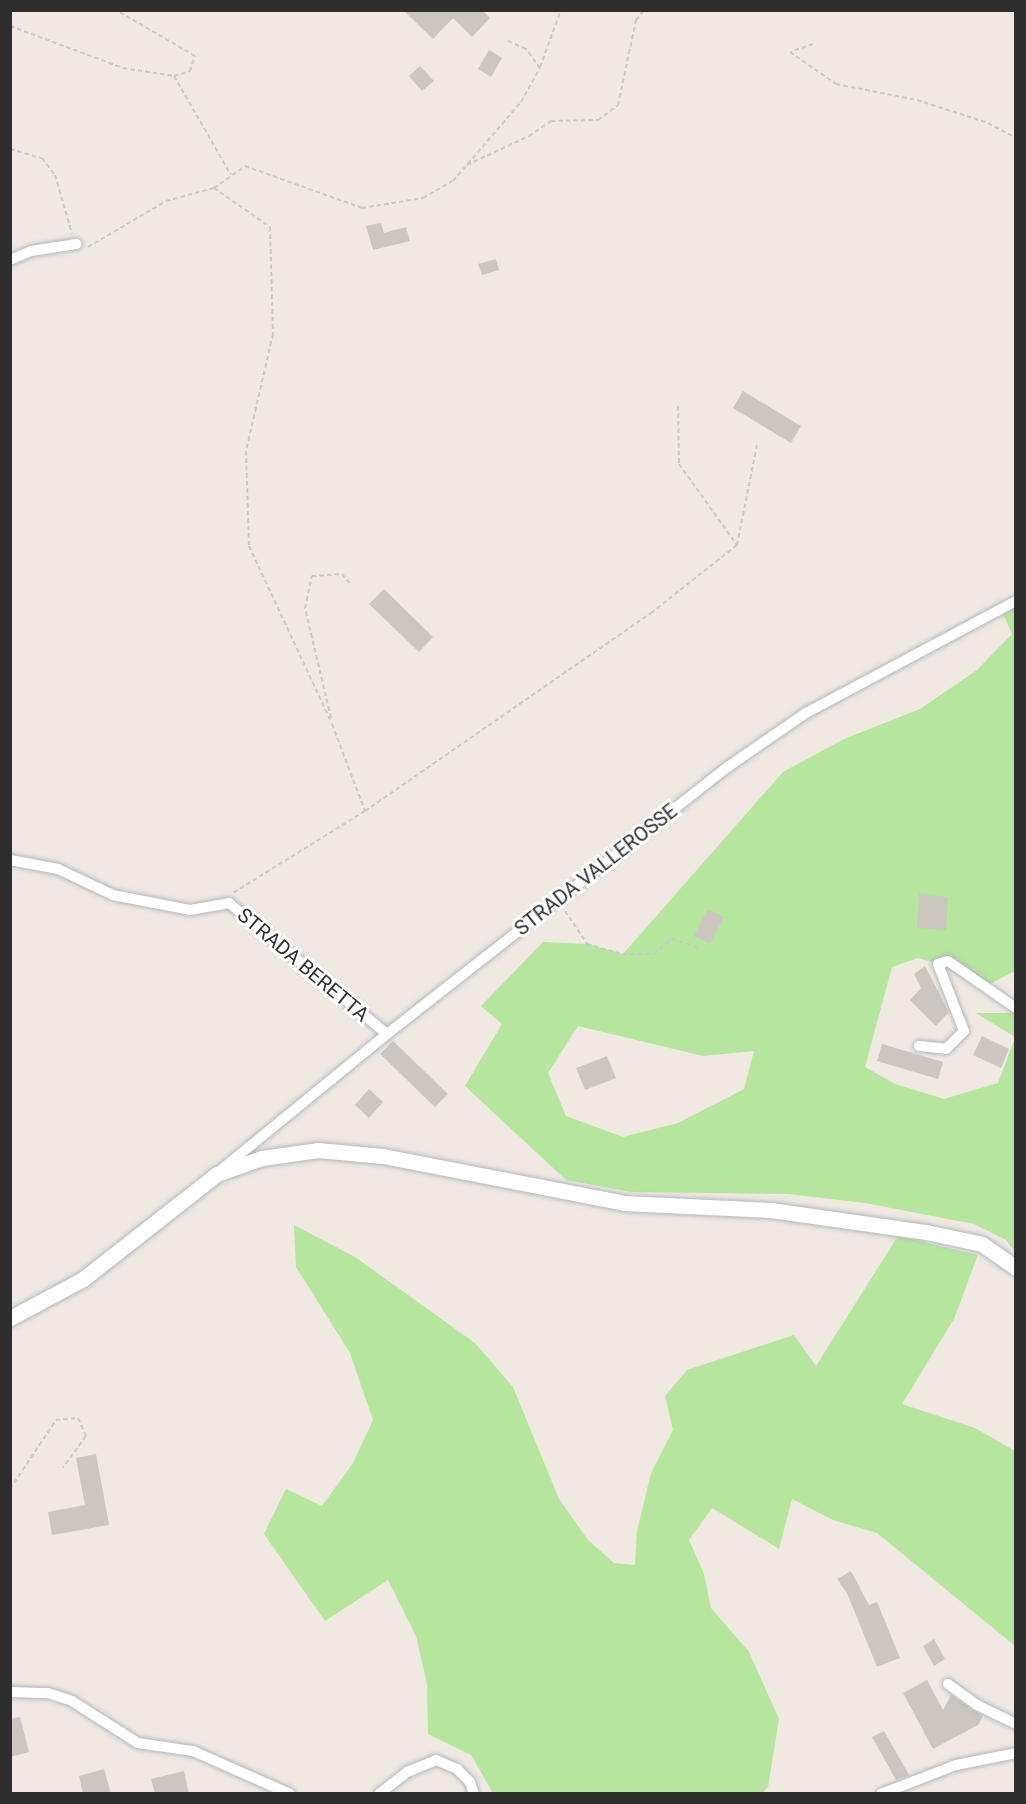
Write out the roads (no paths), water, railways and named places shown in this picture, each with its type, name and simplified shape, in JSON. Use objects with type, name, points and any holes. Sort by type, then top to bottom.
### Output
[{"type":"street","points":[[10,260],[76,244]]},
{"type":"street","name":"STRADA VALLEROSSE","points":[[206,1183],[557,898],[729,766],[806,713],[1016,601]]},
{"type":"street","name":"STRADA BERETTA","points":[[10,860],[58,869],[113,895],[190,910],[229,903],[387,1034]]},
{"type":"street","points":[[919,1046],[946,1049],[964,1031],[938,964],[948,961],[1016,1008]]},
{"type":"street","points":[[10,1318],[83,1279],[206,1183],[231,1167],[262,1158],[318,1150],[351,1151],[624,1203],[771,1210],[958,1237],[982,1244],[1016,1268]]},
{"type":"street","points":[[948,1684],[977,1705],[1016,1724]]},
{"type":"street","points":[[10,1692],[48,1693],[72,1701],[138,1743],[193,1751],[290,1794]]},
{"type":"street","points":[[881,1794],[956,1765],[1016,1753]]},
{"type":"street","points":[[379,1794],[407,1772],[436,1760],[457,1769],[470,1782],[474,1794]]}]
